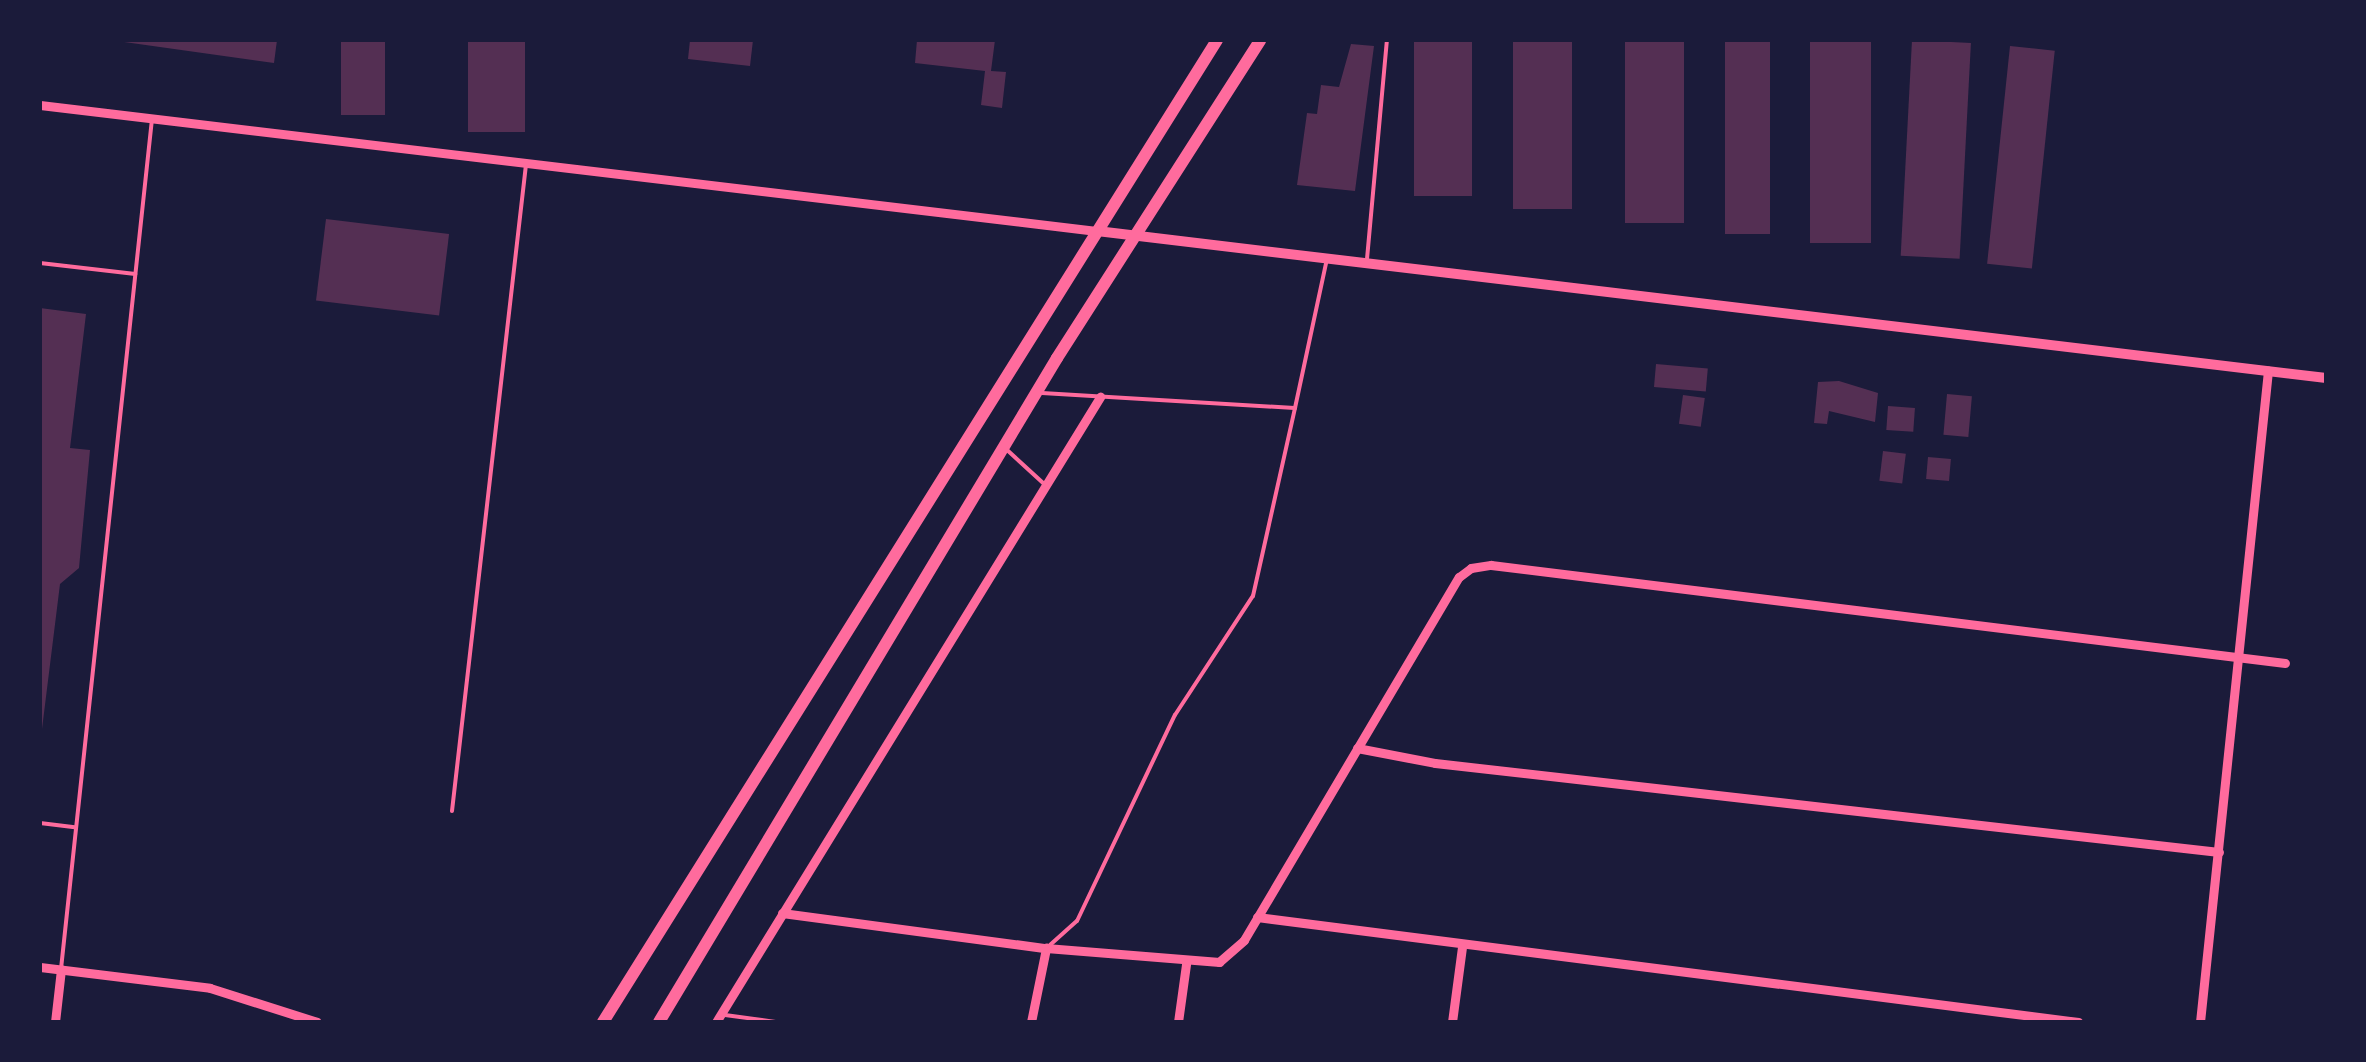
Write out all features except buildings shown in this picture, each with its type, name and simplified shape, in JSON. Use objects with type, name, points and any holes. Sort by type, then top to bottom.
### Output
[{"type":"main road","points":[[603,1022],[1217,40]]},
{"type":"main road","points":[[659,1022],[1037,393],[1260,40]]},
{"type":"street","points":[[40,104],[2326,378]]},
{"type":"street","points":[[2200,1022],[2268,372]]},
{"type":"street","points":[[718,1018],[1100,397]]},
{"type":"street","points":[[782,913],[1186,964],[1232,955],[1459,577],[1491,566],[2239,652],[2285,663]]},
{"type":"street","points":[[1357,748],[1435,763],[2219,852]]},
{"type":"street","points":[[1257,918],[1462,947],[2078,1022]]},
{"type":"street","points":[[1452,1022],[1462,947]]},
{"type":"street","points":[[1031,1022],[1046,948]]},
{"type":"street","points":[[1178,1022],[1186,964]]},
{"type":"street","points":[[40,967],[210,988],[316,1022]]},
{"type":"street","points":[[55,1022],[62,970]]},
{"type":"lane","points":[[1367,264],[1387,40]]},
{"type":"lane","points":[[62,970],[152,118]]},
{"type":"lane","points":[[452,811],[526,165]]},
{"type":"lane","points":[[1046,948],[1077,921],[1175,715],[1253,596],[1327,259]]},
{"type":"lane","points":[[40,263],[135,274]]},
{"type":"lane","points":[[1037,393],[1295,408]]},
{"type":"lane","points":[[1006,450],[1046,485]]},
{"type":"lane","points":[[40,823],[75,827]]},
{"type":"lane","points":[[718,1018],[776,1022]]}]
